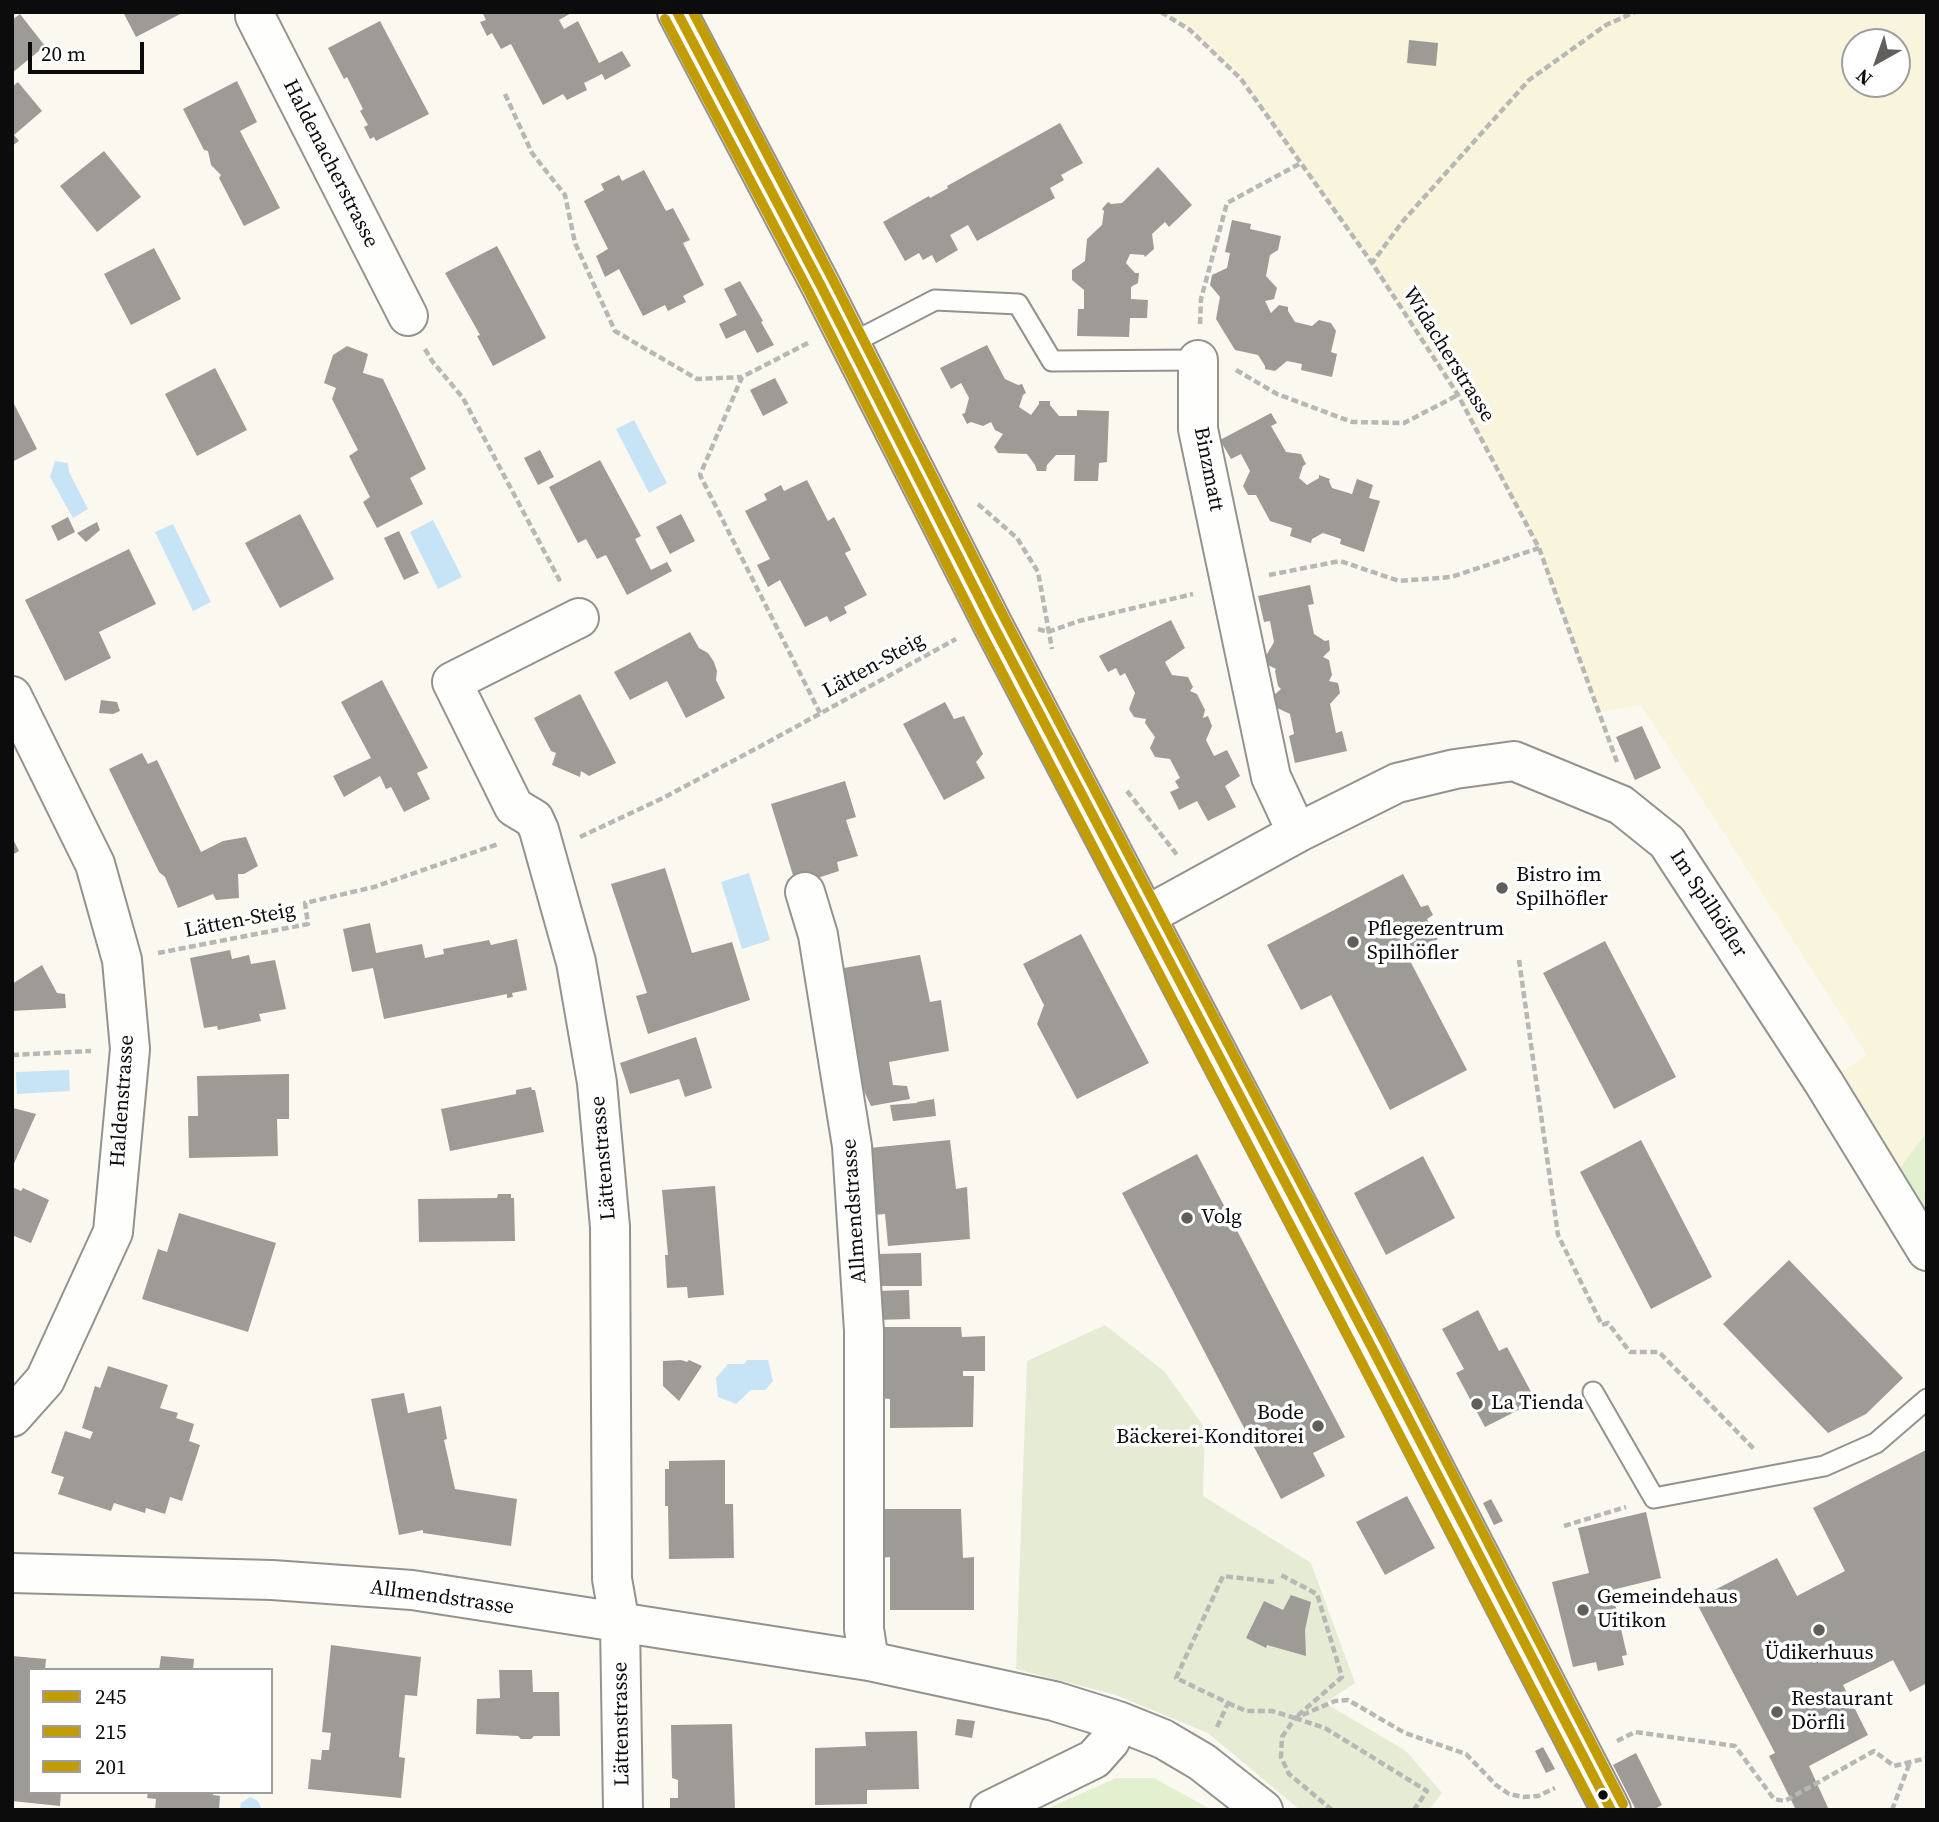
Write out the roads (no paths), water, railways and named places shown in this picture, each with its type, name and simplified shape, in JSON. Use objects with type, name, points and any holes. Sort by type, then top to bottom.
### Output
[{"type":"street","name":"Haldenacherstrasse","points":[[256,12],[255,16],[408,316]]},
{"type":"street","points":[[677,12],[834,341],[993,625],[1611,1810]]},
{"type":"street","name":"Binzmatt","points":[[1198,360],[1198,429],[1271,777],[1297,834]]},
{"type":"street","name":"Lättenstrasse","points":[[579,618],[452,682],[514,807],[534,819],[542,841],[576,962],[597,1083],[610,1227],[612,1579],[620,1624],[623,1810]]},
{"type":"street","name":"Haldenstrasse","points":[[12,696],[95,864],[122,960],[130,1049],[113,1232],[45,1380],[12,1417]]},
{"type":"street","name":"Im Spilhöfler","points":[[1146,916],[1396,783],[1455,769],[1514,761],[1621,805],[1667,842],[1824,1083],[1925,1245]]},
{"type":"street","name":"Allmendstrasse","points":[[805,892],[818,935],[852,1146],[863,1331],[864,1629],[869,1661]]},
{"type":"street","name":"Allmendstrasse","points":[[12,1573],[272,1580],[412,1590],[869,1661],[1054,1701],[1118,1721],[1163,1739],[1202,1762],[1263,1810]]},
{"type":"street","points":[[990,1810],[1094,1759],[1110,1741],[1118,1721]]},
{"type":"lane","points":[[834,341],[934,300],[1018,304],[1052,361],[1198,360]]},
{"type":"lane","points":[[1593,1392],[1654,1498],[1824,1466],[1876,1443],[1927,1399]]},
{"type":"water","points":[[634,420],[667,483],[649,493],[616,429]]},
{"type":"water","points":[[55,461],[68,463],[69,472],[88,509],[73,518],[50,477]]},
{"type":"water","points":[[433,520],[462,577],[438,589],[410,532]]},
{"type":"water","points":[[173,524],[211,602],[193,611],[155,532]]},
{"type":"water","points":[[749,873],[770,940],[742,949],[721,882]]},
{"type":"water","points":[[69,1070],[70,1091],[17,1094],[16,1072]]},
{"type":"water","points":[[747,1360],[768,1360],[773,1381],[765,1390],[751,1390],[736,1404],[718,1397],[716,1378],[728,1364],[744,1364]]},
{"type":"water","points":[[250,1797],[258,1801],[262,1810],[240,1810],[241,1803]]},
{"type":"place","name":"Bistro im Spilhöfler","points":[[1502,888]]},
{"type":"place","name":"Pflegezentrum Spilhöfler","points":[[1353,942]]},
{"type":"place","name":"Volg","points":[[1187,1218]]},
{"type":"place","name":"La Tienda","points":[[1477,1404]]},
{"type":"place","name":"Bode Bäckerei-Konditorei","points":[[1318,1426]]},
{"type":"place","name":"Gemeindehaus Uitikon","points":[[1583,1610]]},
{"type":"place","name":"Üdikerhuus","points":[[1819,1630]]},
{"type":"place","name":"Restaurant Dörfli","points":[[1777,1712]]}]
